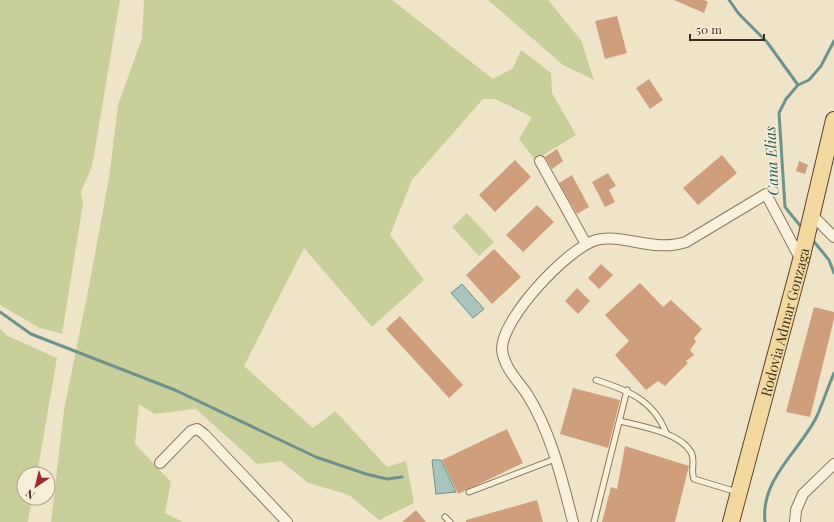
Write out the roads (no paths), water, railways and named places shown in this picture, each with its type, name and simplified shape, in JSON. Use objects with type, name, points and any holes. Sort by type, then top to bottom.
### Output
[{"type":"main road","name":"Rodovia Admar Gonzaga","points":[[730,522],[804,246],[834,120]]},
{"type":"street","points":[[540,161],[586,244]]},
{"type":"street","points":[[573,522],[555,459],[536,412],[505,360],[503,345],[511,322],[538,286],[556,268],[586,244],[605,239],[646,245],[676,245],[686,242],[766,194],[804,246]]},
{"type":"street","points":[[811,214],[834,237]]},
{"type":"street","points":[[160,463],[191,431],[197,430],[204,434],[287,522]]},
{"type":"street","points":[[796,522],[796,510],[803,494],[834,464]]},
{"type":"lane","points":[[596,380],[627,390],[656,413],[661,419],[666,433]]},
{"type":"lane","points":[[594,522],[627,390]]},
{"type":"lane","points":[[620,421],[666,433],[690,451],[694,459],[692,475],[694,479],[738,492]]},
{"type":"lane","points":[[470,492],[555,459]]},
{"type":"lane","points":[[445,517],[450,522]]},
{"type":"water","points":[[462,284],[484,309],[473,318],[451,293]]},
{"type":"water","points":[[432,460],[441,460],[456,492],[436,494]]},
{"type":"waterway","points":[[729,0],[739,14],[767,42],[798,85]]},
{"type":"waterway","name":"Cana Elias","points":[[802,228],[785,207],[779,113],[786,99],[798,85],[809,80],[821,66],[834,41]]},
{"type":"waterway","name":"Cana Elias","points":[[811,238],[829,260],[834,273]]},
{"type":"waterway","points":[[0,312],[31,334],[175,390],[316,457],[366,474],[387,479],[402,477]]},
{"type":"waterway","name":"Cana Elias","points":[[765,522],[765,507],[769,492],[775,479],[810,429],[817,416],[834,373]]}]
